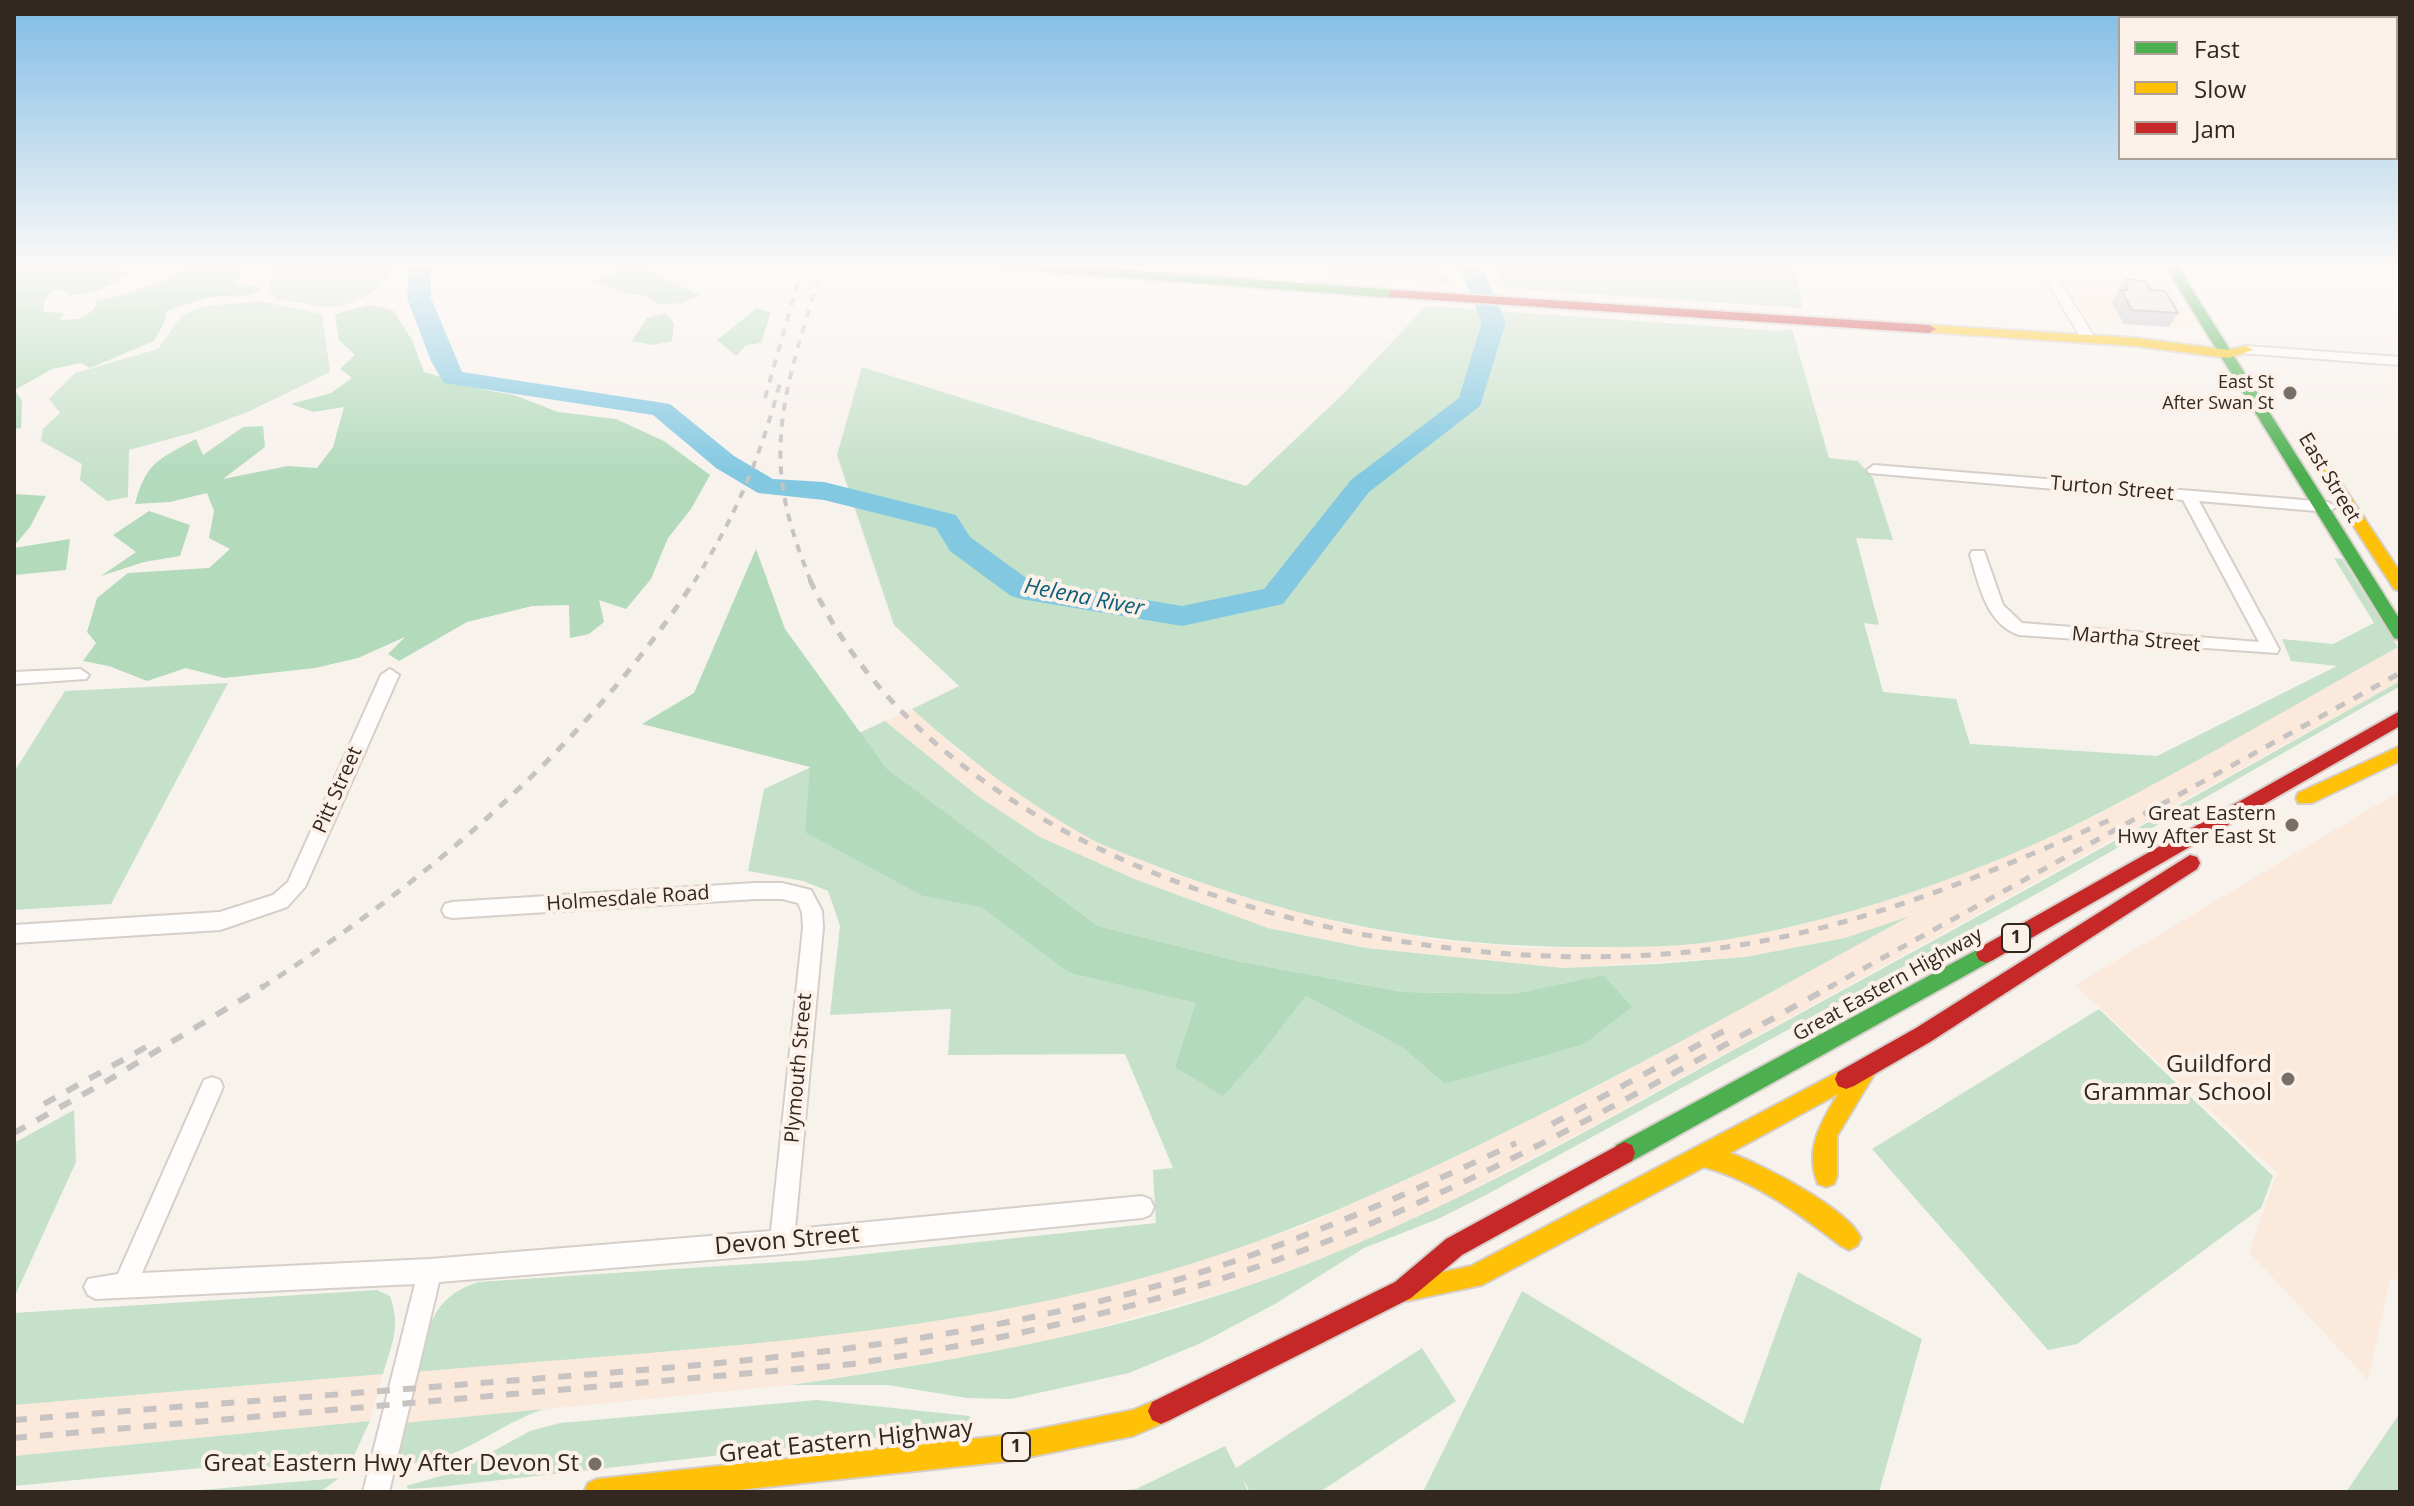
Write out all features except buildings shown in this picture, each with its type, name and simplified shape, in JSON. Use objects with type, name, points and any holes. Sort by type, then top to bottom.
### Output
[{"type":"main road","points":[[2008,334],[2231,349]]},
{"type":"main road","name":"East Street","points":[[2220,334],[2231,349],[2259,370]]},
{"type":"main road","name":"East Street","points":[[2224,334],[2319,506],[2400,634]]},
{"type":"main road","name":"East Street","points":[[2300,431],[2400,585]]},
{"type":"main road","name":"1","points":[[2372,735],[2400,718]]},
{"type":"main road","points":[[2372,735],[2400,736]]},
{"type":"main road","name":"Great Eastern Highway","points":[[597,1492],[952,1455],[1071,1438],[1133,1423],[1181,1403],[1403,1290],[1454,1247],[2034,929],[2372,735]]},
{"type":"main road","points":[[2293,804],[2400,753]]},
{"type":"main road","name":"Great Eastern Highway","points":[[1403,1290],[1474,1277],[1867,1069],[2205,853]]},
{"type":"main road","points":[[1826,1176],[1826,1134],[1867,1069]]},
{"type":"main road","points":[[1704,1156],[1731,1161],[1757,1175],[1810,1207],[1849,1238]]},
{"type":"street","points":[[2086,334],[2089,340]]},
{"type":"street","points":[[2231,349],[2400,361]]},
{"type":"street","name":"Turton Street","points":[[1874,470],[2350,509]]},
{"type":"street","name":"Martha Street","points":[[1978,555],[1997,612],[2009,624],[2031,631],[2271,649],[2188,495]]},
{"type":"street","points":[[14,678],[80,675]]},
{"type":"street","name":"Pitt Street","points":[[14,934],[220,921],[280,901],[295,887],[390,675]]},
{"type":"street","name":"Holmesdale Road","points":[[452,910],[755,891],[782,891],[804,896]]},
{"type":"street","name":"Plymouth Street","points":[[782,1242],[813,928],[812,911],[804,896]]},
{"type":"street","points":[[125,1285],[212,1087]]},
{"type":"street","name":"Devon Street","points":[[96,1287],[430,1271],[782,1242],[1142,1207]]},
{"type":"street","points":[[376,1492],[430,1271]]},
{"type":"shaded area","points":[[2398,647],[2400,681],[1608,1118],[1449,1202],[1353,1246],[1249,1285],[1034,1346],[790,1385],[403,1423],[416,1372],[832,1334],[949,1318],[1050,1300],[1157,1274],[1306,1225],[1583,1094],[1905,919],[1845,938],[1745,957],[1563,968],[1366,948],[1268,928],[1137,880],[1040,837],[979,797],[885,721],[912,709],[961,753],[1091,839],[1178,875],[1352,926],[1437,940],[1529,948],[1633,947],[1701,943],[1792,927],[1886,900],[1992,861],[2099,814]]},
{"type":"shaded area","name":"Guildford Grammar School","points":[[2400,791],[2400,1279],[2390,1280],[2368,1380],[2249,1252],[2277,1173],[2075,985]]},
{"type":"shaded area","points":[[383,1374],[370,1421],[14,1456],[14,1405]]},
{"type":"green space","points":[[14,334],[158,334],[154,341],[90,368],[81,363],[52,369],[15,390],[22,401],[21,428],[14,429]]},
{"type":"green space","points":[[168,334],[325,334],[330,372],[250,411],[195,432],[129,450],[128,497],[107,501],[80,480],[82,464],[41,441],[43,429],[60,413],[49,399],[75,373],[158,349]]},
{"type":"green space","points":[[338,334],[408,334],[424,372],[514,395],[558,412],[616,419],[664,441],[710,475],[691,509],[668,538],[651,579],[626,609],[599,600],[604,622],[589,634],[570,638],[569,605],[532,606],[467,622],[399,661],[388,654],[405,637],[358,658],[315,668],[224,678],[186,668],[147,681],[109,666],[83,661],[96,643],[87,632],[97,598],[128,573],[209,568],[230,549],[209,538],[214,511],[207,493],[170,502],[135,504],[149,470],[163,457],[196,439],[203,455],[243,427],[263,426],[265,447],[223,479],[288,466],[317,468],[333,447],[344,407],[313,412],[291,404],[331,393],[352,378],[340,369],[355,355],[339,340]]},
{"type":"green space","points":[[636,334],[673,334],[672,341],[653,345],[632,341]]},
{"type":"green space","points":[[724,334],[764,334],[761,343],[746,345],[736,356],[717,340]]},
{"type":"green space","points":[[1399,334],[1794,334],[1829,458],[1858,461],[1873,478],[1893,540],[1856,538],[1879,625],[1864,623],[1883,692],[1956,699],[1970,744],[2157,756],[2337,666],[2291,661],[2282,639],[2333,644],[2374,623],[2334,558],[2342,559],[2398,647],[2139,792],[2008,856],[1907,894],[1804,924],[1703,943],[1664,946],[1559,947],[1445,939],[1369,928],[1236,894],[1089,838],[997,778],[912,709],[959,686],[894,625],[837,455],[862,367],[1246,486],[1344,393]]},
{"type":"green space","points":[[14,494],[46,496],[30,527],[14,546]]},
{"type":"green space","points":[[149,511],[190,525],[180,556],[144,562],[101,576],[136,552],[113,535]]},
{"type":"green space","points":[[70,539],[66,570],[14,575],[14,548]]},
{"type":"green space","points":[[756,549],[785,629],[886,768],[1098,926],[1242,962],[1403,992],[1513,994],[1603,975],[1632,1007],[1584,1044],[1445,1084],[1403,1048],[1306,996],[1266,1048],[1223,1096],[1175,1067],[1196,1003],[1069,973],[982,907],[923,896],[805,832],[810,767],[642,724],[694,693]]},
{"type":"green space","points":[[2400,681],[2400,689],[2040,892],[1484,1196],[1438,1219],[1364,1248],[1275,1304],[1201,1343],[1129,1373],[1011,1399],[967,1398],[888,1385],[790,1385],[965,1357],[1136,1319],[1250,1285],[1382,1233],[1574,1138]]},
{"type":"green space","points":[[228,683],[111,904],[14,910],[14,772],[65,691]]},
{"type":"green space","points":[[885,721],[979,797],[1040,837],[1137,880],[1268,928],[1366,948],[1563,968],[1657,964],[1745,957],[1845,938],[1910,916],[1643,1061],[1481,1144],[1322,1216],[1157,1274],[1066,1297],[882,1329],[695,1349],[416,1372],[429,1329],[441,1306],[462,1289],[478,1282],[811,1260],[1156,1223],[1153,1170],[1173,1168],[1125,1054],[948,1055],[951,1009],[830,1015],[840,926],[828,891],[803,881],[748,871],[764,789],[811,767],[923,896],[982,906],[1069,973],[1197,1003],[1266,1048],[1306,996],[1403,1048],[1445,1084],[1603,975],[1513,994],[1403,992],[1242,962],[1098,926],[886,768],[859,733]]},
{"type":"green space","points":[[2099,1009],[2273,1176],[2261,1208],[2077,1344],[2048,1350],[1872,1149]]},
{"type":"green space","points":[[74,1110],[76,1162],[14,1298],[14,1143]]},
{"type":"green space","points":[[1798,1272],[1922,1339],[1879,1492],[1423,1492],[1522,1291],[1743,1424]]},
{"type":"green space","points":[[377,1290],[390,1296],[395,1317],[394,1335],[383,1374],[14,1405],[14,1313]]},
{"type":"green space","points":[[1422,1348],[1456,1401],[1320,1492],[1250,1492],[1243,1479],[1248,1492],[1111,1492],[1136,1489],[1225,1446],[1236,1468]]},
{"type":"green space","points":[[817,1400],[970,1416],[969,1427],[439,1487],[409,1489],[406,1486],[455,1472],[530,1431],[560,1423]]},
{"type":"green space","points":[[544,1409],[432,1461],[412,1464],[392,1462],[403,1423]]},
{"type":"green space","points":[[2400,1413],[2400,1492],[2346,1492]]},
{"type":"green space","points":[[370,1421],[350,1464],[334,1469],[305,1472],[232,1465],[14,1486],[14,1456]]},
{"type":"green space","points":[[339,1478],[320,1492],[178,1492]]},
{"type":"waterway","name":"Helena River","points":[[433,334],[453,378],[661,409],[725,462],[767,487],[824,491],[946,521],[960,544],[1021,589],[1182,616],[1273,597],[1360,486],[1471,401],[1490,334]]},
{"type":"railway","points":[[765,398],[783,334]]},
{"type":"railway","points":[[802,334],[786,398],[780,454],[786,507],[811,581]]},
{"type":"railway","points":[[694,582],[745,486],[780,383]]},
{"type":"railway","points":[[264,986],[384,902],[500,806],[554,754],[604,699],[652,641],[695,580]]},
{"type":"railway","points":[[811,581],[876,683],[968,769],[1079,839],[1204,892],[1337,929],[1471,951],[1601,957],[1720,948],[1822,928],[1872,914],[2018,860],[2114,818]]},
{"type":"railway","points":[[1828,988],[2400,673]]},
{"type":"railway","points":[[14,1133],[264,986]]},
{"type":"railway","points":[[14,1438],[853,1364],[998,1338],[1070,1321],[1283,1258],[1420,1202],[1576,1125],[1832,986]]},
{"type":"railway","points":[[1552,1124],[1724,1031]]},
{"type":"railway","points":[[44,1104],[146,1047]]},
{"type":"railway","points":[[14,1420],[673,1367],[816,1352],[957,1332],[1097,1302],[1205,1271],[1363,1212],[1516,1143]]},
{"type":"traffic: fast","points":[[2214,334],[2400,634]]},
{"type":"traffic: fast","points":[[1624,1153],[1986,954]]},
{"type":"traffic: slow","points":[[2013,334],[2136,342],[2228,354],[2246,350]]},
{"type":"traffic: slow","points":[[2306,441],[2400,585]]},
{"type":"traffic: slow","points":[[2305,798],[2400,753]]},
{"type":"traffic: slow","points":[[1826,1176],[1826,1134],[1864,1073]]},
{"type":"traffic: slow","points":[[1407,1289],[1474,1277],[1846,1079]]},
{"type":"traffic: slow","points":[[1704,1156],[1744,1169],[1781,1188],[1849,1238]]},
{"type":"traffic: slow","points":[[597,1492],[1009,1448],[1133,1423],[1161,1411]]},
{"type":"traffic: jam","points":[[1986,954],[2400,718]]},
{"type":"traffic: jam","points":[[1846,1079],[1923,1035],[2190,863]]},
{"type":"traffic: jam","points":[[1161,1411],[1403,1290],[1454,1247],[1624,1153]]},
{"type":"place","name":"East St After Swan St","points":[[2290,393]]},
{"type":"place","name":"Great Eastern Hwy After East St","points":[[2292,825]]},
{"type":"place","name":"Guildford Grammar School","points":[[2288,1079]]},
{"type":"place","name":"Great Eastern Hwy After Devon St","points":[[595,1464]]}]
